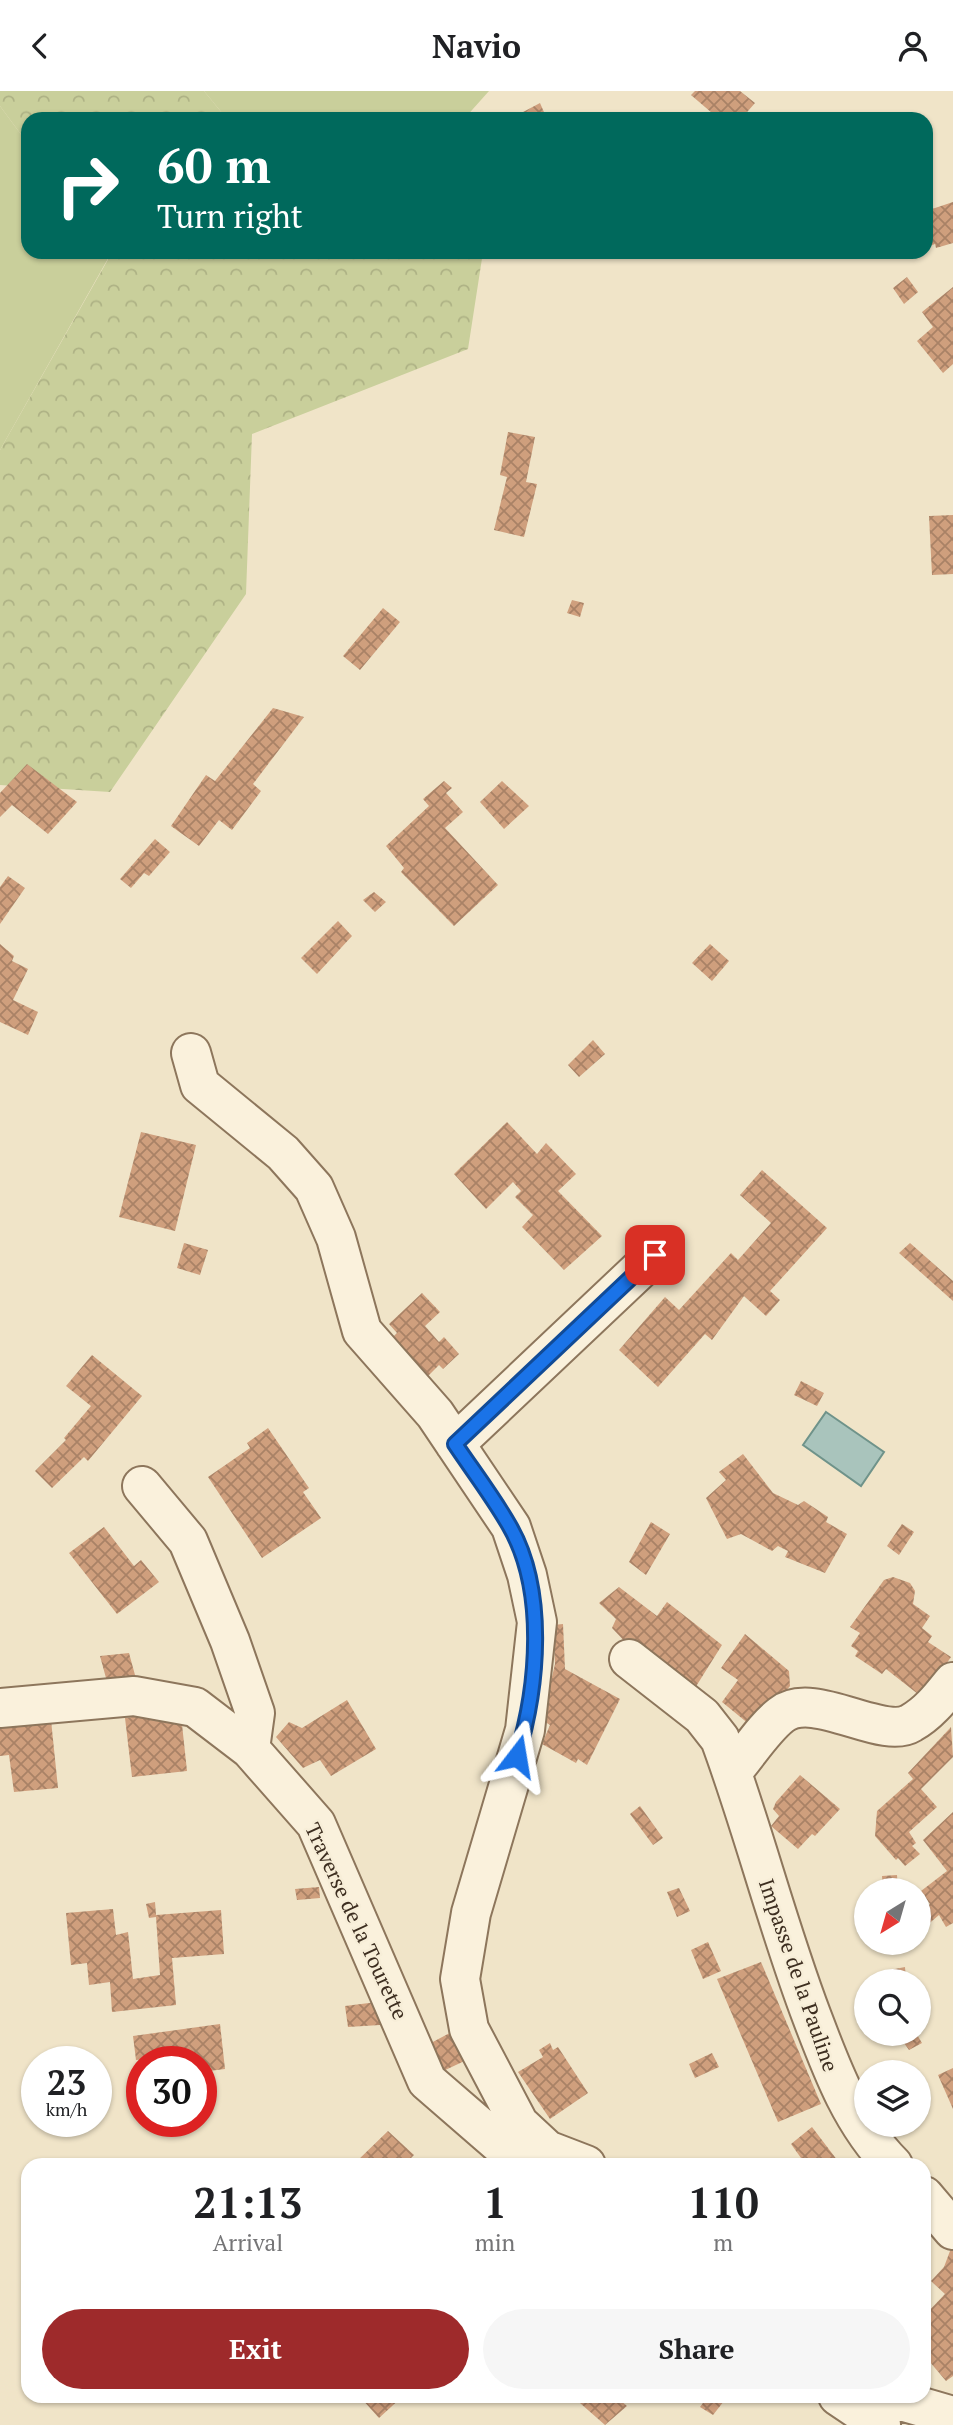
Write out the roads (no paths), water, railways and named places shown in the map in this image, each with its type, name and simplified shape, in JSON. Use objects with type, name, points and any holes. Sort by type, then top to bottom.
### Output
[{"type":"street","points":[[191,1052],[200,1085],[284,1153],[314,1188],[336,1238],[362,1331],[435,1414],[511,1527],[527,1575],[537,1622],[525,1730],[471,1913],[460,1979],[469,2029],[519,2124],[547,2150],[568,2158]]},
{"type":"street","points":[[455,1444],[655,1255]]},
{"type":"street","points":[[142,1486],[188,1541],[230,1641],[255,1713],[250,1749]]},
{"type":"street","name":"Impasse de la Pauline","points":[[629,1659],[702,1716],[720,1739],[781,1936],[838,2086],[876,2147],[886,2158]]},
{"type":"street","points":[[732,1772],[782,1714],[804,1706],[888,1725],[909,1725],[933,1707],[953,1682]]},
{"type":"street","name":"Traverse de la Tourette","points":[[0,1708],[134,1696],[195,1707],[250,1749],[316,1824],[427,2081],[516,2158]]},
{"type":"street","points":[[931,2204],[953,2231]]},
{"type":"street","points":[[848,2403],[881,2425]]},
{"type":"street","points":[[908,2403],[953,2416]]},
{"type":"water","points":[[826,1412],[884,1452],[861,1486],[803,1445]]}]
